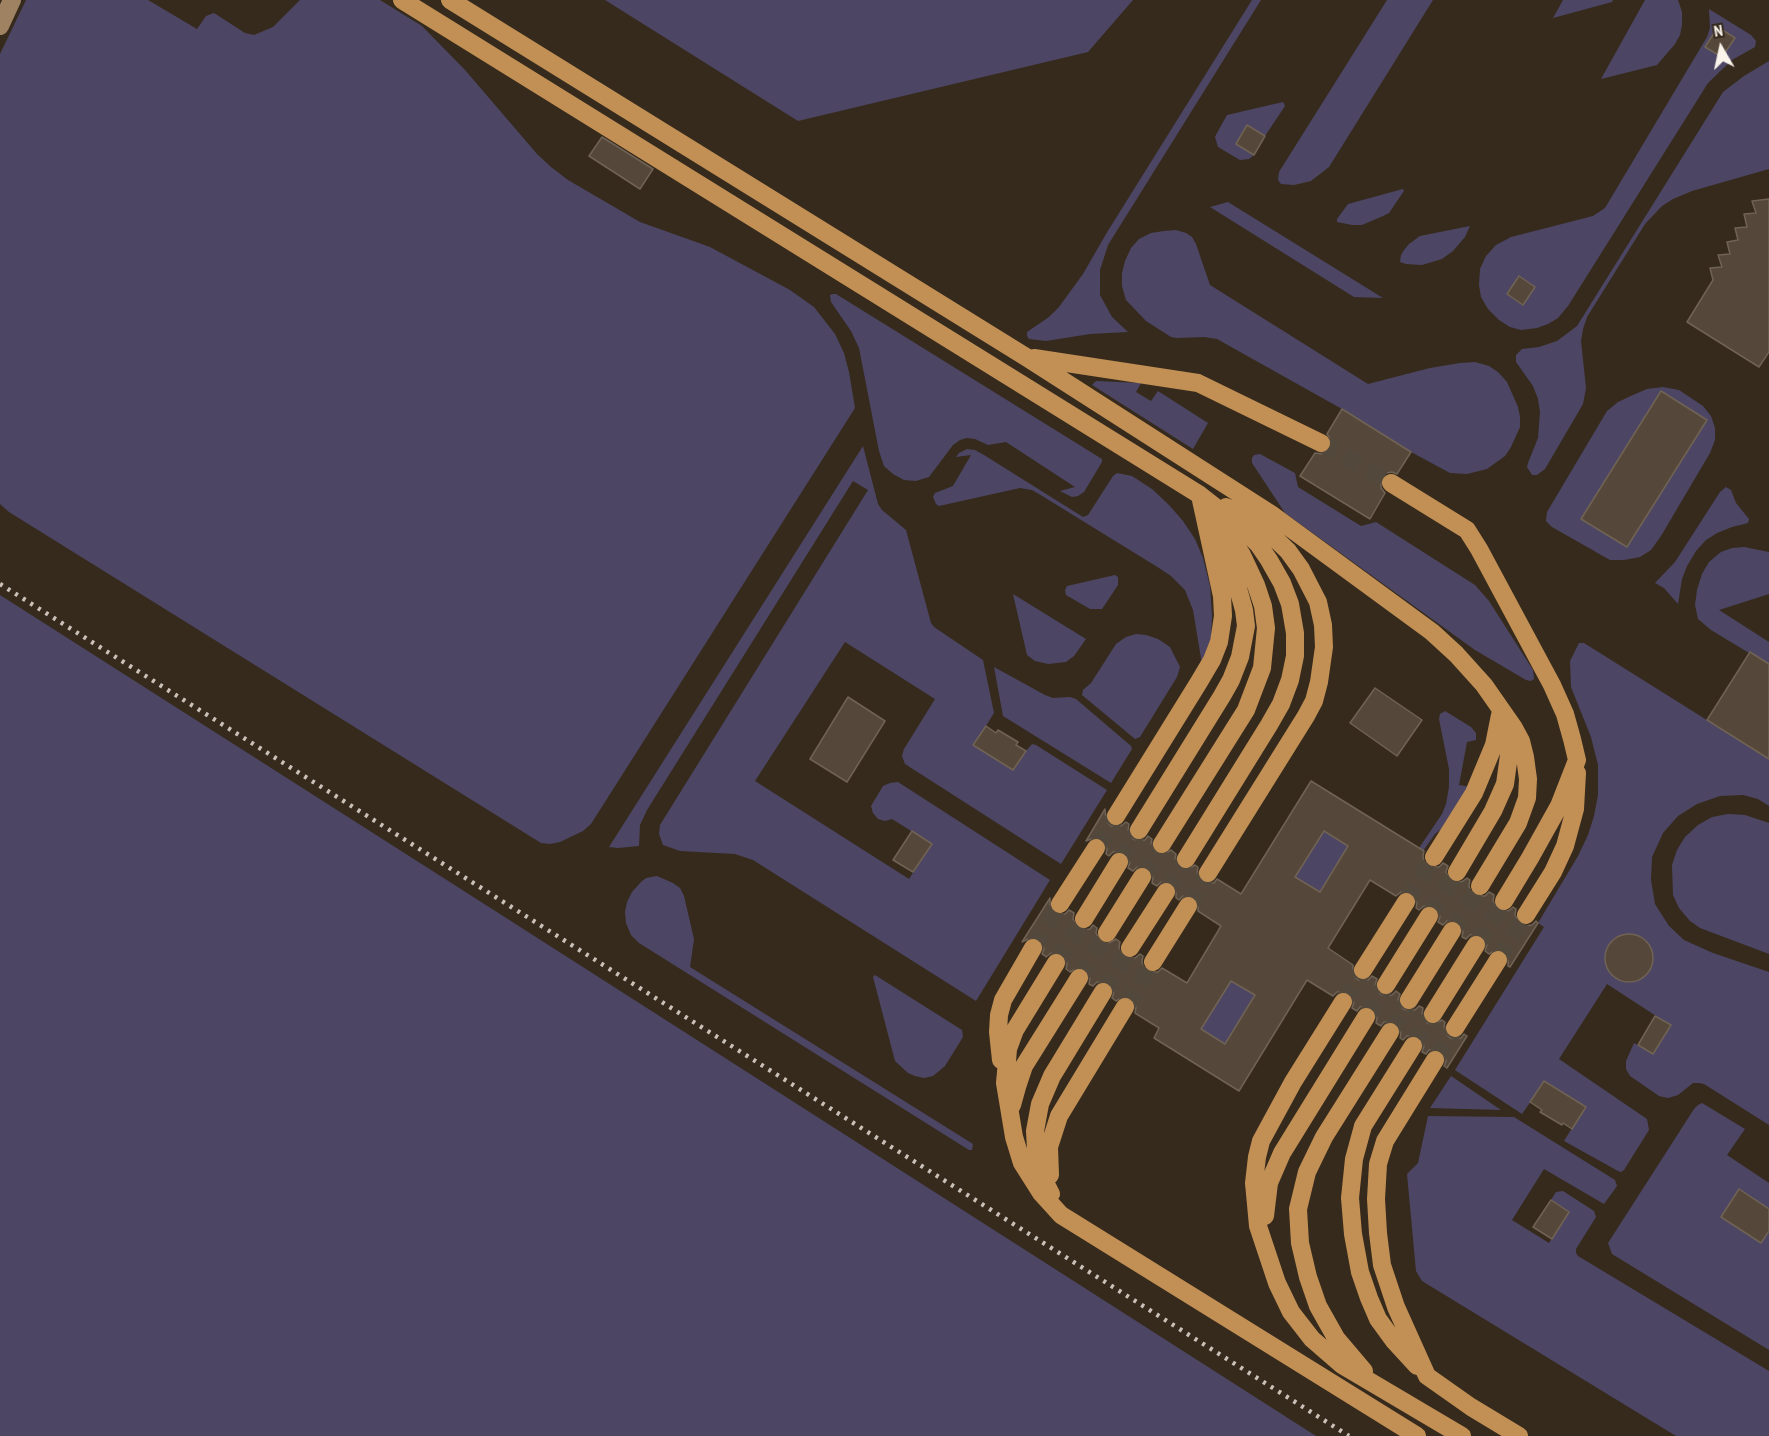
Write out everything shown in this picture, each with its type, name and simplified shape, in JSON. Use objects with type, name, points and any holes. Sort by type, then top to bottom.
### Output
[{"type":"highway","points":[[402,0],[1200,495],[1258,544],[1282,583],[1290,604],[1295,633],[1295,656],[1290,680],[1281,704],[1186,859]]},
{"type":"highway","points":[[450,0],[1026,357],[1271,514],[1432,632],[1484,685],[1514,728],[1526,757],[1527,798],[1518,823],[1480,886]]},
{"type":"highway","points":[[1026,357],[1198,382],[1321,442]]},
{"type":"highway","points":[[1391,483],[1467,530],[1552,685],[1565,714],[1576,760],[1575,809],[1571,826],[1553,872],[1526,915]]},
{"type":"highway","points":[[1116,816],[1199,682],[1219,642],[1222,596],[1200,495]]},
{"type":"highway","points":[[1139,830],[1231,680],[1240,657],[1246,626],[1231,563],[1200,495]]},
{"type":"highway","points":[[1162,844],[1245,710],[1255,690],[1265,649],[1266,628],[1263,606],[1256,585],[1227,530],[1200,495]]},
{"type":"highway","points":[[1200,495],[1246,515],[1263,527],[1288,551],[1302,569],[1318,602],[1323,625],[1324,647],[1319,682],[1310,708],[1208,873]]},
{"type":"highway","points":[[1434,857],[1474,793],[1494,745],[1500,710]]},
{"type":"highway","points":[[1457,872],[1494,811],[1505,784],[1510,748],[1508,731],[1500,710]]},
{"type":"highway","points":[[1504,901],[1559,806],[1576,760]]},
{"type":"highway","points":[[1060,904],[1096,848]]},
{"type":"highway","points":[[1084,919],[1119,862]]},
{"type":"highway","points":[[1107,933],[1142,877]]},
{"type":"highway","points":[[1130,948],[1166,892]]},
{"type":"highway","points":[[1363,970],[1406,902]]},
{"type":"highway","points":[[1153,962],[1188,906]]},
{"type":"highway","points":[[1386,985],[1430,916]]},
{"type":"highway","points":[[1409,1000],[1452,931]]},
{"type":"highway","points":[[1433,1014],[1476,945]]},
{"type":"highway","points":[[1033,948],[1003,1000],[998,1032],[1014,1137],[1022,1163],[1041,1193],[1061,1215],[1417,1436]]},
{"type":"highway","points":[[1455,1029],[1498,960]]},
{"type":"highway","points":[[1005,1083],[1008,1049],[1014,1030],[1056,963]]},
{"type":"highway","points":[[1011,1112],[1024,1066],[1079,978]]},
{"type":"highway","points":[[1061,1215],[1044,1180],[1040,1166],[1036,1149],[1037,1117],[1042,1097],[1052,1076],[1103,992]]},
{"type":"highway","points":[[1343,1002],[1293,1082],[1261,1141],[1254,1183],[1258,1226],[1277,1283],[1291,1312],[1312,1339],[1342,1365],[1462,1436]]},
{"type":"highway","points":[[1061,1215],[1051,1183],[1049,1147],[1052,1134],[1067,1100],[1125,1007]]},
{"type":"highway","points":[[1268,1254],[1265,1220],[1269,1183],[1282,1153],[1366,1017]]},
{"type":"highway","points":[[1375,1384],[1336,1338],[1318,1306],[1300,1243],[1298,1209],[1307,1172],[1324,1137],[1390,1032]]},
{"type":"highway","points":[[1413,1046],[1363,1126],[1354,1160],[1350,1198],[1353,1234],[1360,1272],[1378,1319],[1394,1341],[1426,1376],[1518,1436]]},
{"type":"highway","points":[[1426,1376],[1396,1307],[1382,1265],[1376,1199],[1378,1164],[1385,1141],[1435,1060]]},
{"type":"main road","points":[[0,26],[12,0]]},
{"type":"shaded area","points":[[26,0],[148,0],[197,29],[206,16],[214,13],[245,33],[254,35],[273,27],[300,0],[380,0],[422,26],[465,70],[537,154],[568,180],[640,222],[710,247],[790,290],[814,307],[835,334],[844,353],[855,408],[591,824],[583,831],[560,842],[541,843],[9,512],[0,504],[0,54]]},
{"type":"shaded area","points":[[605,0],[1133,0],[1088,52],[798,121]]},
{"type":"shaded area","points":[[1252,0],[1261,0],[1108,245],[1100,270],[1100,295],[1112,317],[1128,332],[1090,334],[1046,341],[1029,339],[1027,332],[1059,307],[1083,274]]},
{"type":"shaded area","points":[[1387,0],[1433,0],[1329,167],[1311,181],[1294,185],[1281,184],[1278,180],[1279,172]]},
{"type":"shaded area","points":[[1563,0],[1613,0],[1553,18]]},
{"type":"shaded area","points":[[1645,0],[1678,0],[1682,12],[1682,25],[1675,44],[1657,65],[1601,79]]},
{"type":"shaded area","points":[[1709,9],[1751,35],[1756,41],[1755,47],[1732,60],[1708,83],[1568,306],[1558,318],[1537,328],[1521,330],[1510,327],[1499,320],[1488,309],[1481,297],[1480,269],[1486,256],[1496,245],[1511,237],[1593,216],[1605,208],[1707,37],[1710,28]]},
{"type":"shaded area","points":[[1769,61],[1769,169],[1692,191],[1673,199],[1662,206],[1645,224],[1587,317],[1581,341],[1586,388],[1583,404],[1545,469],[1537,475],[1532,475],[1527,467],[1538,438],[1540,412],[1533,386],[1516,362],[1516,355],[1522,349],[1539,347],[1557,341],[1577,326],[1723,92]]},
{"type":"shaded area","points":[[1283,102],[1285,106],[1265,136],[1247,125],[1236,144],[1254,155],[1249,159],[1240,160],[1218,147],[1215,137],[1227,115]]},
{"type":"shaded area","points":[[1403,189],[1404,191],[1389,213],[1383,216],[1362,225],[1337,222],[1348,204]]},
{"type":"shaded area","points":[[1228,202],[1383,298],[1354,297],[1210,207]]},
{"type":"shaded area","points":[[1470,226],[1465,237],[1453,251],[1442,259],[1422,265],[1400,262],[1404,250],[1420,236]]},
{"type":"shaded area","points":[[1176,230],[1192,237],[1210,285],[1368,384],[1430,368],[1460,363],[1475,362],[1489,366],[1498,372],[1507,382],[1520,417],[1520,427],[1505,456],[1487,469],[1467,474],[1450,473],[1217,339],[1171,337],[1146,321],[1126,300],[1122,286],[1125,261],[1131,248],[1139,239],[1151,233]]},
{"type":"shaded area","points":[[833,294],[1102,459],[1084,492],[1072,497],[1060,491],[1075,487],[1006,442],[988,445],[967,438],[953,445],[929,477],[916,481],[904,480],[893,474],[884,466],[879,451],[859,348],[851,331],[831,302],[830,295]]},
{"type":"shaded area","points":[[1096,381],[1141,383],[1136,392],[1151,401],[1158,391],[1208,423],[1193,449],[1092,385]]},
{"type":"shaded area","points":[[1663,387],[1679,390],[1703,406],[1711,416],[1715,428],[1715,440],[1710,453],[1651,550],[1640,557],[1610,560],[1552,527],[1546,521],[1547,512],[1607,411],[1618,402],[1647,389]]},
{"type":"shaded area","points":[[863,446],[878,504],[906,530],[931,623],[983,660],[994,713],[974,745],[1013,770],[1032,744],[1036,745],[1107,790],[1061,864],[905,764],[902,756],[904,749],[935,699],[845,642],[755,781],[909,879],[932,844],[892,819],[885,821],[878,819],[871,806],[883,786],[898,782],[1050,880],[976,1001],[753,860],[735,854],[680,851],[663,845],[659,834],[660,825],[868,490],[853,481],[647,810],[640,825],[639,846],[609,847]]},
{"type":"shaded area","points":[[967,449],[984,455],[1083,517],[1088,515],[1117,473],[1132,476],[1152,489],[1183,521],[1195,539],[1203,558],[1210,586],[1212,616],[1211,638],[1202,664],[1193,610],[1185,590],[1159,568],[1039,494],[1020,488],[939,506],[936,504],[933,497],[935,493],[953,486],[971,455],[956,457]]},
{"type":"shaded area","points":[[1260,454],[1295,473],[1298,487],[1361,526],[1376,522],[1475,585],[1489,601],[1533,670],[1534,679],[1526,680],[1475,650],[1285,513],[1252,463],[1254,455]]},
{"type":"shaded area","points":[[1726,487],[1731,490],[1736,503],[1749,519],[1748,523],[1717,533],[1706,540],[1696,551],[1682,579],[1678,604],[1664,588],[1655,583],[1675,562],[1720,492]]},
{"type":"shaded area","points":[[1744,547],[1769,552],[1769,594],[1719,610],[1769,642],[1769,665],[1711,630],[1698,619],[1695,605],[1702,574],[1709,562],[1721,552]]},
{"type":"shaded area","points":[[1115,575],[1118,577],[1118,585],[1102,609],[1090,609],[1066,595],[1067,586]]},
{"type":"shaded area","points":[[1013,594],[1086,639],[1074,656],[1066,662],[1048,664],[1035,661],[1027,655]]},
{"type":"shaded area","points":[[0,595],[489,907],[1316,1436],[0,1436]]},
{"type":"shaded area","points":[[1136,634],[1158,639],[1170,647],[1180,667],[1177,677],[1140,737],[1135,739],[1082,695],[1083,690],[1091,683],[1116,644]]},
{"type":"shaded area","points":[[1579,643],[1584,643],[1769,759],[1769,806],[1758,799],[1743,795],[1720,796],[1697,804],[1678,816],[1663,833],[1652,857],[1651,880],[1655,904],[1669,926],[1684,940],[1713,953],[1769,972],[1769,1125],[1704,1084],[1693,1083],[1678,1095],[1668,1098],[1659,1096],[1630,1076],[1626,1069],[1626,1061],[1634,1043],[1653,1054],[1670,1025],[1607,984],[1559,1059],[1647,1119],[1649,1130],[1621,1172],[1564,1141],[1585,1107],[1545,1081],[1522,1114],[1455,1070],[1544,927],[1538,923],[1578,856],[1594,816],[1598,795],[1598,765],[1591,737],[1571,687],[1570,661]]},
{"type":"shaded area","points":[[994,667],[1045,695],[1053,698],[1076,699],[1131,746],[1132,749],[1111,783],[1003,716]]},
{"type":"shaded area","points":[[1445,711],[1471,727],[1476,733],[1476,740],[1467,742],[1459,785],[1471,787],[1449,823],[1435,834],[1423,851],[1419,848],[1442,814],[1449,787],[1449,769],[1439,719],[1440,714]]},
{"type":"shaded area","points":[[1728,814],[1745,815],[1769,823],[1769,954],[1700,928],[1690,921],[1679,908],[1673,895],[1672,865],[1685,837],[1698,825],[1712,817]]},
{"type":"shaded area","points":[[1324,831],[1348,846],[1320,892],[1295,877]]},
{"type":"shaded area","points":[[657,876],[680,888],[684,896],[694,939],[690,967],[973,1144],[972,1150],[639,943],[631,935],[626,923],[627,902],[641,882],[646,878]]},
{"type":"shaded area","points":[[875,975],[962,1030],[963,1037],[945,1066],[933,1076],[924,1078],[915,1076],[895,1061],[873,977]]},
{"type":"shaded area","points":[[1231,981],[1255,995],[1225,1044],[1201,1029]]},
{"type":"shaded area","points":[[1451,1076],[1501,1110],[1430,1108]]},
{"type":"shaded area","points":[[1702,1103],[1745,1129],[1727,1155],[1769,1183],[1769,1350],[1612,1254],[1608,1243],[1694,1109]]},
{"type":"shaded area","points":[[1428,1116],[1514,1117],[1615,1180],[1617,1186],[1604,1204],[1544,1169],[1512,1220],[1549,1243],[1569,1212],[1551,1200],[1556,1192],[1563,1191],[1594,1211],[1596,1217],[1576,1249],[1578,1256],[1769,1371],[1769,1436],[1676,1436],[1422,1281],[1416,1271],[1407,1174],[1418,1163]]},
{"type":"building","points":[[1718,27],[1735,38],[1722,57],[1705,47]]},
{"type":"building","points":[[1247,125],[1265,136],[1254,155],[1236,144]]},
{"type":"building","points":[[602,137],[653,169],[640,189],[589,156]]},
{"type":"building","points":[[1769,199],[1769,352],[1759,367],[1687,322],[1713,280],[1710,268],[1722,267],[1718,255],[1730,254],[1727,242],[1738,240],[1735,228],[1747,227],[1744,214],[1756,213],[1752,201]]},
{"type":"building","points":[[1519,276],[1535,287],[1523,305],[1507,294]]},
{"type":"building","points":[[1661,391],[1707,420],[1627,547],[1581,519]]},
{"type":"building","points":[[1342,409],[1411,452],[1397,474],[1386,473],[1381,478],[1381,488],[1385,493],[1370,519],[1300,476],[1315,453],[1322,454],[1331,448],[1332,442],[1327,434]]},
{"type":"building","points":[[1750,652],[1769,664],[1769,759],[1707,720]]},
{"type":"building","points":[[1375,688],[1422,720],[1397,756],[1350,723]]},
{"type":"building","points":[[848,697],[885,721],[847,782],[810,759]]},
{"type":"building","points":[[986,726],[1018,742],[1016,745],[1026,751],[1013,770],[973,745]]},
{"type":"building","points":[[1311,781],[1424,851],[1424,862],[1429,867],[1439,867],[1443,863],[1448,866],[1446,872],[1451,881],[1457,883],[1467,878],[1470,880],[1470,891],[1475,896],[1485,896],[1489,892],[1494,895],[1493,901],[1498,910],[1504,912],[1513,907],[1516,909],[1515,915],[1520,924],[1526,926],[1536,921],[1538,923],[1510,967],[1508,966],[1508,955],[1504,951],[1498,949],[1489,954],[1485,951],[1487,945],[1482,936],[1470,935],[1466,939],[1462,937],[1462,926],[1457,921],[1447,921],[1443,925],[1438,922],[1439,911],[1434,906],[1424,906],[1419,910],[1416,908],[1416,897],[1411,892],[1401,892],[1396,896],[1370,880],[1328,948],[1353,965],[1353,975],[1358,980],[1368,980],[1372,976],[1377,979],[1375,985],[1380,994],[1392,995],[1396,991],[1400,994],[1398,1000],[1403,1009],[1415,1010],[1419,1006],[1423,1008],[1422,1014],[1427,1023],[1433,1025],[1442,1020],[1445,1022],[1445,1033],[1450,1038],[1461,1038],[1464,1034],[1467,1036],[1447,1068],[1444,1066],[1445,1055],[1441,1051],[1435,1049],[1429,1050],[1426,1054],[1422,1052],[1424,1046],[1419,1037],[1407,1036],[1403,1040],[1400,1038],[1401,1032],[1396,1023],[1384,1022],[1381,1026],[1376,1023],[1377,1017],[1372,1008],[1360,1007],[1357,1011],[1352,1008],[1354,1002],[1349,993],[1337,992],[1333,996],[1307,980],[1239,1091],[1154,1038],[1159,1028],[1135,1013],[1136,1007],[1131,998],[1125,996],[1116,1001],[1112,998],[1114,992],[1109,983],[1103,981],[1093,986],[1089,984],[1090,978],[1085,969],[1079,967],[1070,972],[1066,969],[1066,958],[1061,953],[1051,953],[1046,957],[1042,954],[1043,943],[1038,938],[1032,937],[1022,942],[1050,898],[1050,909],[1054,914],[1065,914],[1069,910],[1074,913],[1073,919],[1078,928],[1090,929],[1093,925],[1097,928],[1096,933],[1101,942],[1107,944],[1116,939],[1120,942],[1120,953],[1124,958],[1135,958],[1140,954],[1143,956],[1143,967],[1148,972],[1158,972],[1162,968],[1187,983],[1221,926],[1198,911],[1198,901],[1193,896],[1183,896],[1179,900],[1176,898],[1176,887],[1172,882],[1161,882],[1157,886],[1152,883],[1152,872],[1147,867],[1137,867],[1133,871],[1128,868],[1130,862],[1125,853],[1119,851],[1109,856],[1106,854],[1106,843],[1102,838],[1096,837],[1086,841],[1105,809],[1106,821],[1111,826],[1121,826],[1126,822],[1129,824],[1128,830],[1133,839],[1145,840],[1148,836],[1152,839],[1151,844],[1156,853],[1162,855],[1171,850],[1176,854],[1175,859],[1180,868],[1186,870],[1195,865],[1198,867],[1197,873],[1202,882],[1214,883],[1217,879],[1241,894]],"holes":[[[1324,831],[1348,846],[1320,892],[1295,877]],[[1231,981],[1255,995],[1225,1044],[1201,1029]]]},
{"type":"building","points":[[912,831],[932,844],[913,872],[893,860]]},
{"type":"building","points":[[1624,934],[1634,934],[1646,941],[1653,953],[1653,963],[1646,975],[1634,982],[1624,982],[1609,971],[1605,963],[1605,953],[1616,938]]},
{"type":"building","points":[[1655,1016],[1671,1025],[1653,1054],[1638,1045]]},
{"type":"building","points":[[1544,1081],[1586,1107],[1572,1129],[1540,1112],[1542,1110],[1530,1102]]},
{"type":"building","points":[[1739,1189],[1769,1209],[1769,1231],[1761,1243],[1721,1217]]},
{"type":"building","points":[[1551,1200],[1569,1212],[1552,1239],[1533,1227]]},
{"type":"tunnel","points":[[1321,443],[1391,483]]},
{"type":"tunnel","points":[[1096,848],[1116,816]]},
{"type":"tunnel","points":[[1119,862],[1139,830]]},
{"type":"tunnel","points":[[1142,877],[1162,844]]},
{"type":"tunnel","points":[[1406,902],[1434,857]]},
{"type":"tunnel","points":[[1166,892],[1186,859]]},
{"type":"tunnel","points":[[1429,916],[1457,872]]},
{"type":"tunnel","points":[[1188,906],[1208,873]]},
{"type":"tunnel","points":[[1452,931],[1480,886]]},
{"type":"tunnel","points":[[1476,945],[1504,901]]},
{"type":"tunnel","points":[[1033,948],[1060,904]]},
{"type":"tunnel","points":[[1498,960],[1526,915]]},
{"type":"tunnel","points":[[1056,963],[1084,919]]},
{"type":"tunnel","points":[[1079,978],[1107,933]]},
{"type":"tunnel","points":[[1103,992],[1130,948]]},
{"type":"tunnel","points":[[1125,1007],[1153,962]]},
{"type":"tunnel","points":[[1343,1002],[1363,970]]},
{"type":"tunnel","points":[[1366,1017],[1386,985]]},
{"type":"tunnel","points":[[1390,1032],[1409,1000]]},
{"type":"tunnel","points":[[1413,1046],[1433,1014]]},
{"type":"tunnel","points":[[1435,1060],[1455,1028]]},
{"type":"railway","points":[[0,584],[1349,1436]]}]
